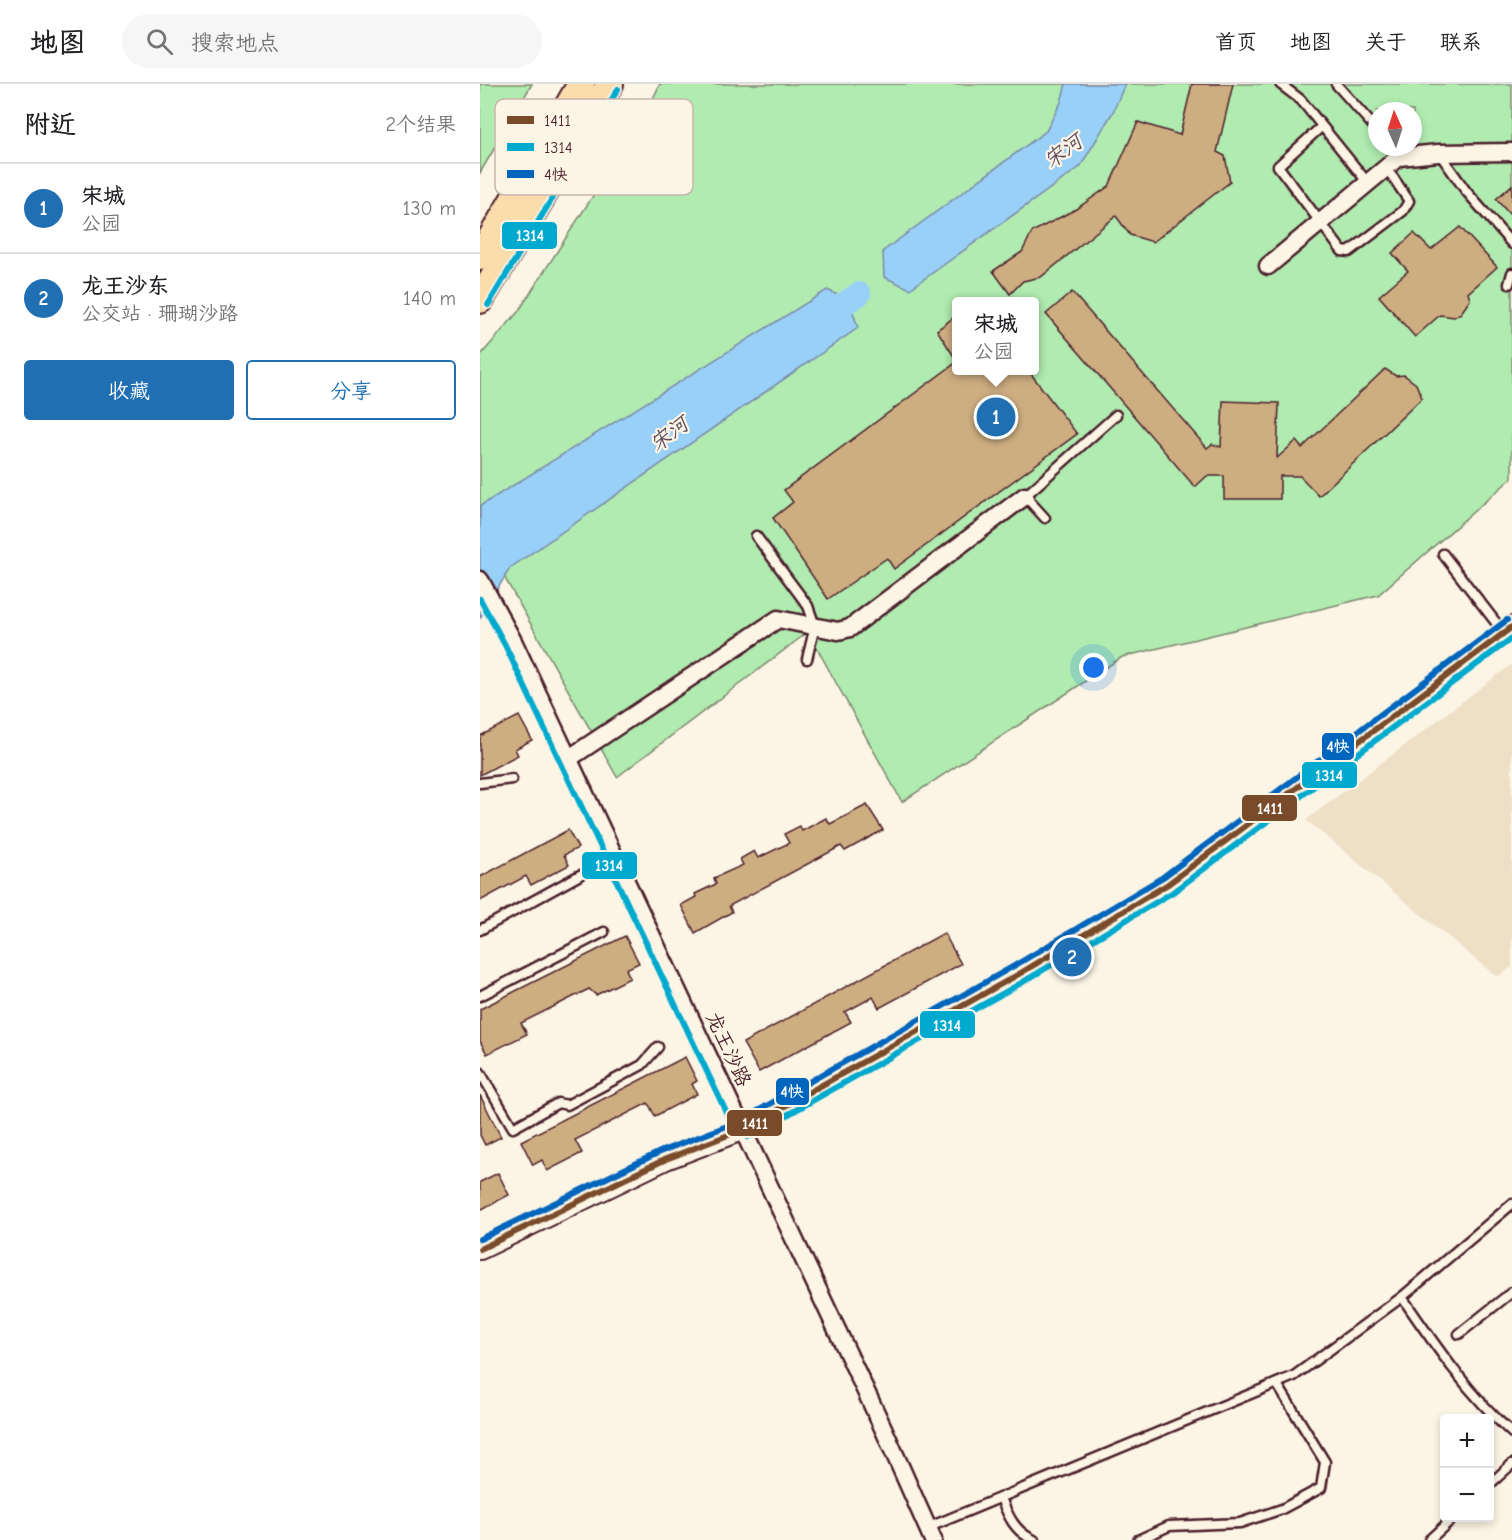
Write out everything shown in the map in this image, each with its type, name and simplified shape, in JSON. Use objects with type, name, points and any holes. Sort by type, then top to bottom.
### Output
[{"type":"main road","points":[[573,99],[582,84]]},
{"type":"main road","points":[[601,99],[610,84]]},
{"type":"main road","points":[[484,247],[515,195]]},
{"type":"main road","points":[[480,300],[543,195]]},
{"type":"street","points":[[1268,266],[1368,183],[1392,157],[1438,153],[1512,152]]},
{"type":"street","points":[[568,759],[778,619],[838,631],[850,628],[1025,496]]},
{"type":"street","name":"龙王沙路","points":[[480,580],[498,613],[744,1129],[930,1534]]},
{"type":"street","points":[[480,1248],[666,1160],[744,1129],[1019,974],[1168,884],[1508,630]]},
{"type":"lane","points":[[1280,84],[1301,100],[1368,183]]},
{"type":"lane","points":[[1336,84],[1368,120]]},
{"type":"lane","points":[[1321,127],[1278,166],[1342,251],[1349,252],[1403,211],[1409,201],[1392,157]]},
{"type":"lane","points":[[1438,153],[1466,191],[1512,244]]},
{"type":"lane","points":[[1509,284],[1512,273]]},
{"type":"lane","points":[[1045,518],[1025,496],[1116,415]]},
{"type":"lane","points":[[756,536],[808,606],[814,626],[807,659]]},
{"type":"lane","points":[[1443,554],[1508,630]]},
{"type":"lane","points":[[480,783],[512,779]]},
{"type":"lane","points":[[480,930],[580,875]]},
{"type":"lane","points":[[480,996],[604,932]]},
{"type":"lane","points":[[480,1072],[513,1128],[558,1103],[567,1105],[642,1065],[658,1047]]},
{"type":"lane","points":[[930,1534],[1001,1498],[1294,1376],[1402,1297],[1512,1204]]},
{"type":"lane","points":[[1459,1334],[1512,1292]]},
{"type":"lane","points":[[1402,1297],[1435,1345],[1498,1421],[1512,1433]]},
{"type":"lane","points":[[1138,1540],[1169,1526],[1240,1523],[1282,1509],[1321,1488],[1325,1462],[1277,1384]]},
{"type":"lane","points":[[1494,1480],[1512,1464]]},
{"type":"lane","points":[[1001,1498],[1009,1519],[1023,1535],[1034,1540]]},
{"type":"lane","points":[[1429,1540],[1449,1522]]},
{"type":"shaded area","points":[[1512,664],[1512,967],[1497,977],[1306,820]]},
{"type":"green space","points":[[480,84],[532,84],[523,99],[495,99],[495,147],[480,173]]},
{"type":"green space","points":[[660,84],[1512,84],[1512,478],[1378,595],[1122,657],[902,802],[808,632],[617,777],[480,534],[480,356],[518,312],[594,195],[693,195],[693,99],[653,99]]},
{"type":"water","points":[[1066,84],[1125,84],[1113,112],[1080,167],[910,289],[884,277],[883,251],[1046,131],[1061,102]]},
{"type":"water","points":[[827,290],[849,300],[858,328],[510,568],[480,618],[480,506]]},
{"type":"building","points":[[1192,84],[1233,84],[1217,152],[1225,156],[1230,182],[1153,242],[1130,235],[1116,216],[1041,277],[1023,281],[1010,294],[993,271],[1022,252],[1032,232],[1076,209],[1109,186],[1138,122],[1180,135]]},
{"type":"building","points":[[1512,185],[1512,217],[1496,199]]},
{"type":"building","points":[[1460,227],[1497,267],[1468,293],[1470,300],[1461,313],[1454,317],[1440,315],[1415,337],[1379,296],[1408,271],[1392,253],[1414,233],[1431,250]]},
{"type":"building","points":[[1072,292],[1207,448],[1212,444],[1221,447],[1223,401],[1279,403],[1277,458],[1296,441],[1302,448],[1385,369],[1396,376],[1404,375],[1416,384],[1422,398],[1319,496],[1300,476],[1280,476],[1280,499],[1224,499],[1224,476],[1207,476],[1195,487],[1046,314]]},
{"type":"building","points":[[952,319],[952,353],[937,330]]},
{"type":"building","points":[[952,366],[952,375],[1032,375],[1077,434],[894,569],[887,558],[828,599],[773,518],[793,502],[784,490]]},
{"type":"building","points":[[519,716],[532,740],[515,749],[518,755],[480,775],[480,736]]},
{"type":"building","points":[[867,805],[883,830],[845,851],[841,846],[729,906],[732,912],[695,933],[681,905],[696,897],[695,894],[716,884],[714,878],[743,865],[740,859],[754,851],[758,858],[789,843],[784,834],[800,826],[802,831],[826,818],[830,824]]},
{"type":"building","points":[[568,830],[578,848],[564,855],[569,865],[531,885],[526,876],[480,901],[480,877]]},
{"type":"building","points":[[944,933],[961,964],[879,1008],[873,997],[845,1012],[851,1022],[759,1072],[743,1043]]},
{"type":"building","points":[[625,936],[639,963],[626,969],[630,978],[596,995],[589,989],[521,1023],[527,1034],[487,1054],[480,1041],[480,1009]]},
{"type":"building","points":[[685,1057],[697,1081],[692,1084],[697,1094],[655,1116],[648,1103],[575,1140],[582,1153],[547,1171],[542,1160],[533,1165],[521,1141]]},
{"type":"building","points":[[480,1095],[501,1137],[485,1145],[480,1135]]},
{"type":"building","points":[[498,1173],[509,1195],[480,1210],[480,1182]]},
{"type":"waterway","name":"宋河","points":[[823,318],[859,294]]},
{"type":"transit line","name":"1314","points":[[612,99],[618,89]]},
{"type":"transit line","name":"1314","points":[[488,305],[554,195]]},
{"type":"transit line","name":"1314","points":[[480,599],[505,645],[736,1133]]},
{"type":"transit line","name":"4快","points":[[480,1239],[662,1151],[740,1121],[1014,966],[1163,877],[1507,620]]},
{"type":"transit line","name":"1411","points":[[480,1249],[666,1159],[744,1129],[1019,974],[1168,884],[1512,627]]},
{"type":"transit line","name":"1314","points":[[748,1137],[1023,982],[1173,892],[1512,638]]},
{"type":"place","name":"宋城","points":[[996,417]]},
{"type":"place","name":"龙王沙东","points":[[1072,957]]}]
